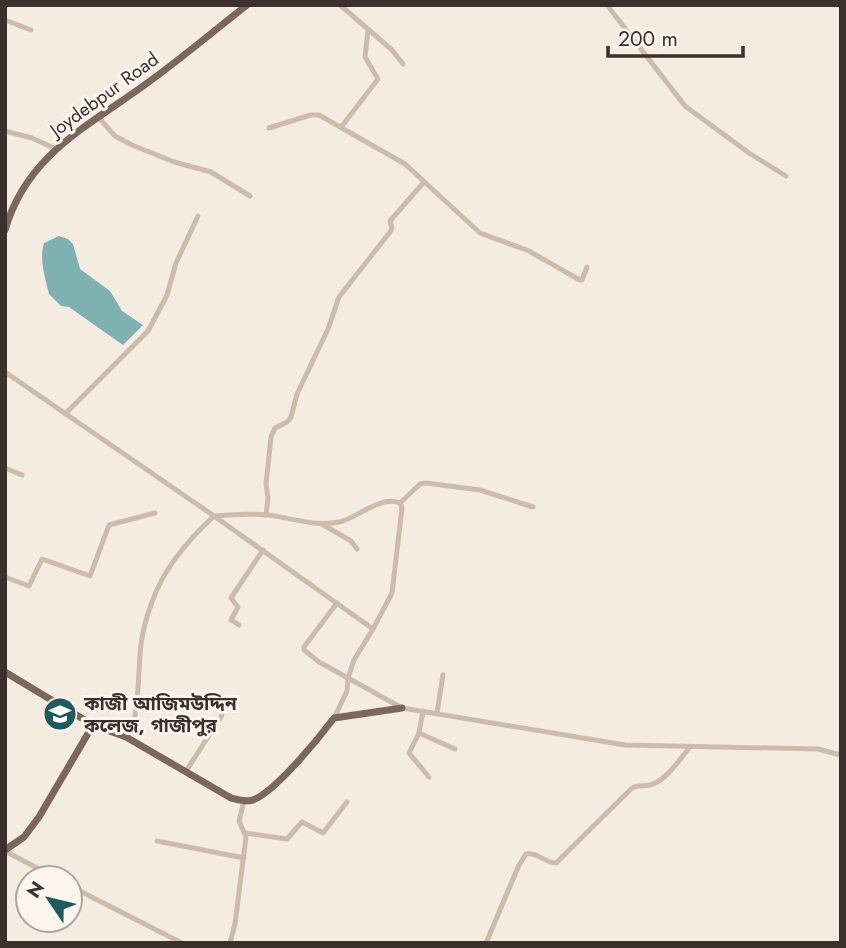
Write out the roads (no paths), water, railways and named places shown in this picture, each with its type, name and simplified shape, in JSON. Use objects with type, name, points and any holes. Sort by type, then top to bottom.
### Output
[{"type":"main road","name":"Joydebpur Road","points":[[5,230],[24,186],[43,160],[152,80],[247,5]]},
{"type":"main road","points":[[5,671],[93,724],[126,737],[231,798],[244,801],[264,793],[311,748],[334,719],[402,708]]},
{"type":"main road","points":[[5,850],[24,837],[39,817],[93,724]]},
{"type":"street","points":[[340,5],[392,50],[403,64]]},
{"type":"street","points":[[609,6],[685,106],[749,153],[786,176]]},
{"type":"street","points":[[5,20],[31,30]]},
{"type":"street","points":[[342,127],[378,79],[365,57],[368,31]]},
{"type":"street","points":[[269,128],[319,115],[405,164],[480,233],[529,251],[578,279],[582,280],[587,267]]},
{"type":"street","points":[[99,118],[123,141],[174,162],[211,172],[250,196]]},
{"type":"street","points":[[5,131],[32,138],[55,149]]},
{"type":"street","points":[[266,515],[266,484],[271,437],[275,428],[291,417],[297,394],[328,329],[339,297],[390,232],[390,221],[424,182]]},
{"type":"street","points":[[65,414],[148,331],[167,295],[176,263],[198,216]]},
{"type":"street","points":[[5,372],[373,629]]},
{"type":"street","points":[[5,468],[22,475]]},
{"type":"street","points":[[400,502],[421,484],[426,483],[480,490],[533,507]]},
{"type":"street","points":[[126,737],[131,734],[134,720],[141,642],[152,601],[167,571],[214,516],[266,515],[320,523],[338,522],[379,504],[393,500],[400,502]]},
{"type":"street","points":[[334,719],[348,691],[348,678],[354,660],[392,593],[402,508],[400,502]]},
{"type":"street","points":[[5,577],[29,586],[42,559],[90,576],[109,525],[155,513]]},
{"type":"street","points":[[320,523],[351,541],[357,549]]},
{"type":"street","points":[[239,625],[231,620],[238,607],[231,598],[263,550]]},
{"type":"street","points":[[337,603],[304,650],[319,662],[402,708],[625,745],[818,749],[841,755]]},
{"type":"street","points":[[437,713],[443,676]]},
{"type":"street","points":[[186,771],[221,717],[224,707],[218,702]]},
{"type":"street","points":[[423,711],[419,733],[409,753],[429,777]]},
{"type":"street","points":[[419,733],[455,749]]},
{"type":"street","points":[[486,943],[523,857],[531,853],[556,863],[631,789],[636,785],[654,784],[668,773],[690,747]]},
{"type":"street","points":[[230,943],[236,924],[244,858],[245,833],[239,821],[244,801]]},
{"type":"street","points":[[245,833],[287,839],[302,822],[323,833],[347,802]]},
{"type":"street","points":[[157,841],[244,858]]},
{"type":"street","points":[[5,850],[30,864]]},
{"type":"street","points":[[84,893],[182,943]]},
{"type":"water","points":[[59,236],[73,244],[80,269],[110,291],[122,311],[143,325],[123,345],[69,307],[61,306],[49,294],[43,268],[44,243]]},
{"type":"place","name":"কাজী আজিমউদ্দিন কলেজ, গাজীপুর","points":[[60,714]]}]
